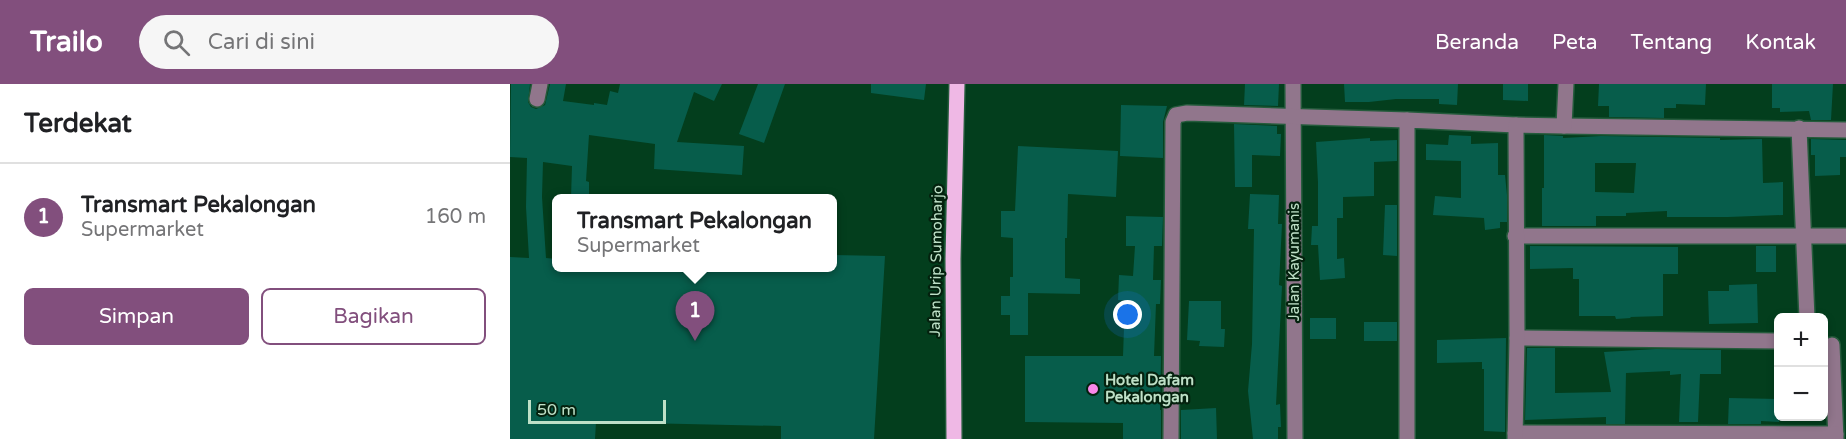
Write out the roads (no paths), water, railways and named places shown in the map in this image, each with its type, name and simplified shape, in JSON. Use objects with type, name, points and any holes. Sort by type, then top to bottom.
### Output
[{"type":"main road","name":"Jalan Urip Sumoharjo","points":[[954,439],[953,259],[957,84]]},
{"type":"street","name":"Jalan Kayumanis","points":[[1293,84],[1295,439]]},
{"type":"street","points":[[1564,126],[1566,84]]},
{"type":"street","points":[[1171,439],[1173,122],[1176,116],[1187,113],[1516,125],[1846,130]]},
{"type":"street","points":[[1407,120],[1407,439]]},
{"type":"street","points":[[1516,125],[1515,436],[1836,437],[1834,345]]},
{"type":"street","points":[[1799,128],[1807,313]]},
{"type":"street","points":[[1515,236],[1846,236]]},
{"type":"street","points":[[1517,338],[1774,341]]},
{"type":"place","name":"Transmart Pekalongan","points":[[695,341]]},
{"type":"place","name":"Hotel Dafam Pekalongan","points":[[1093,389]]}]
